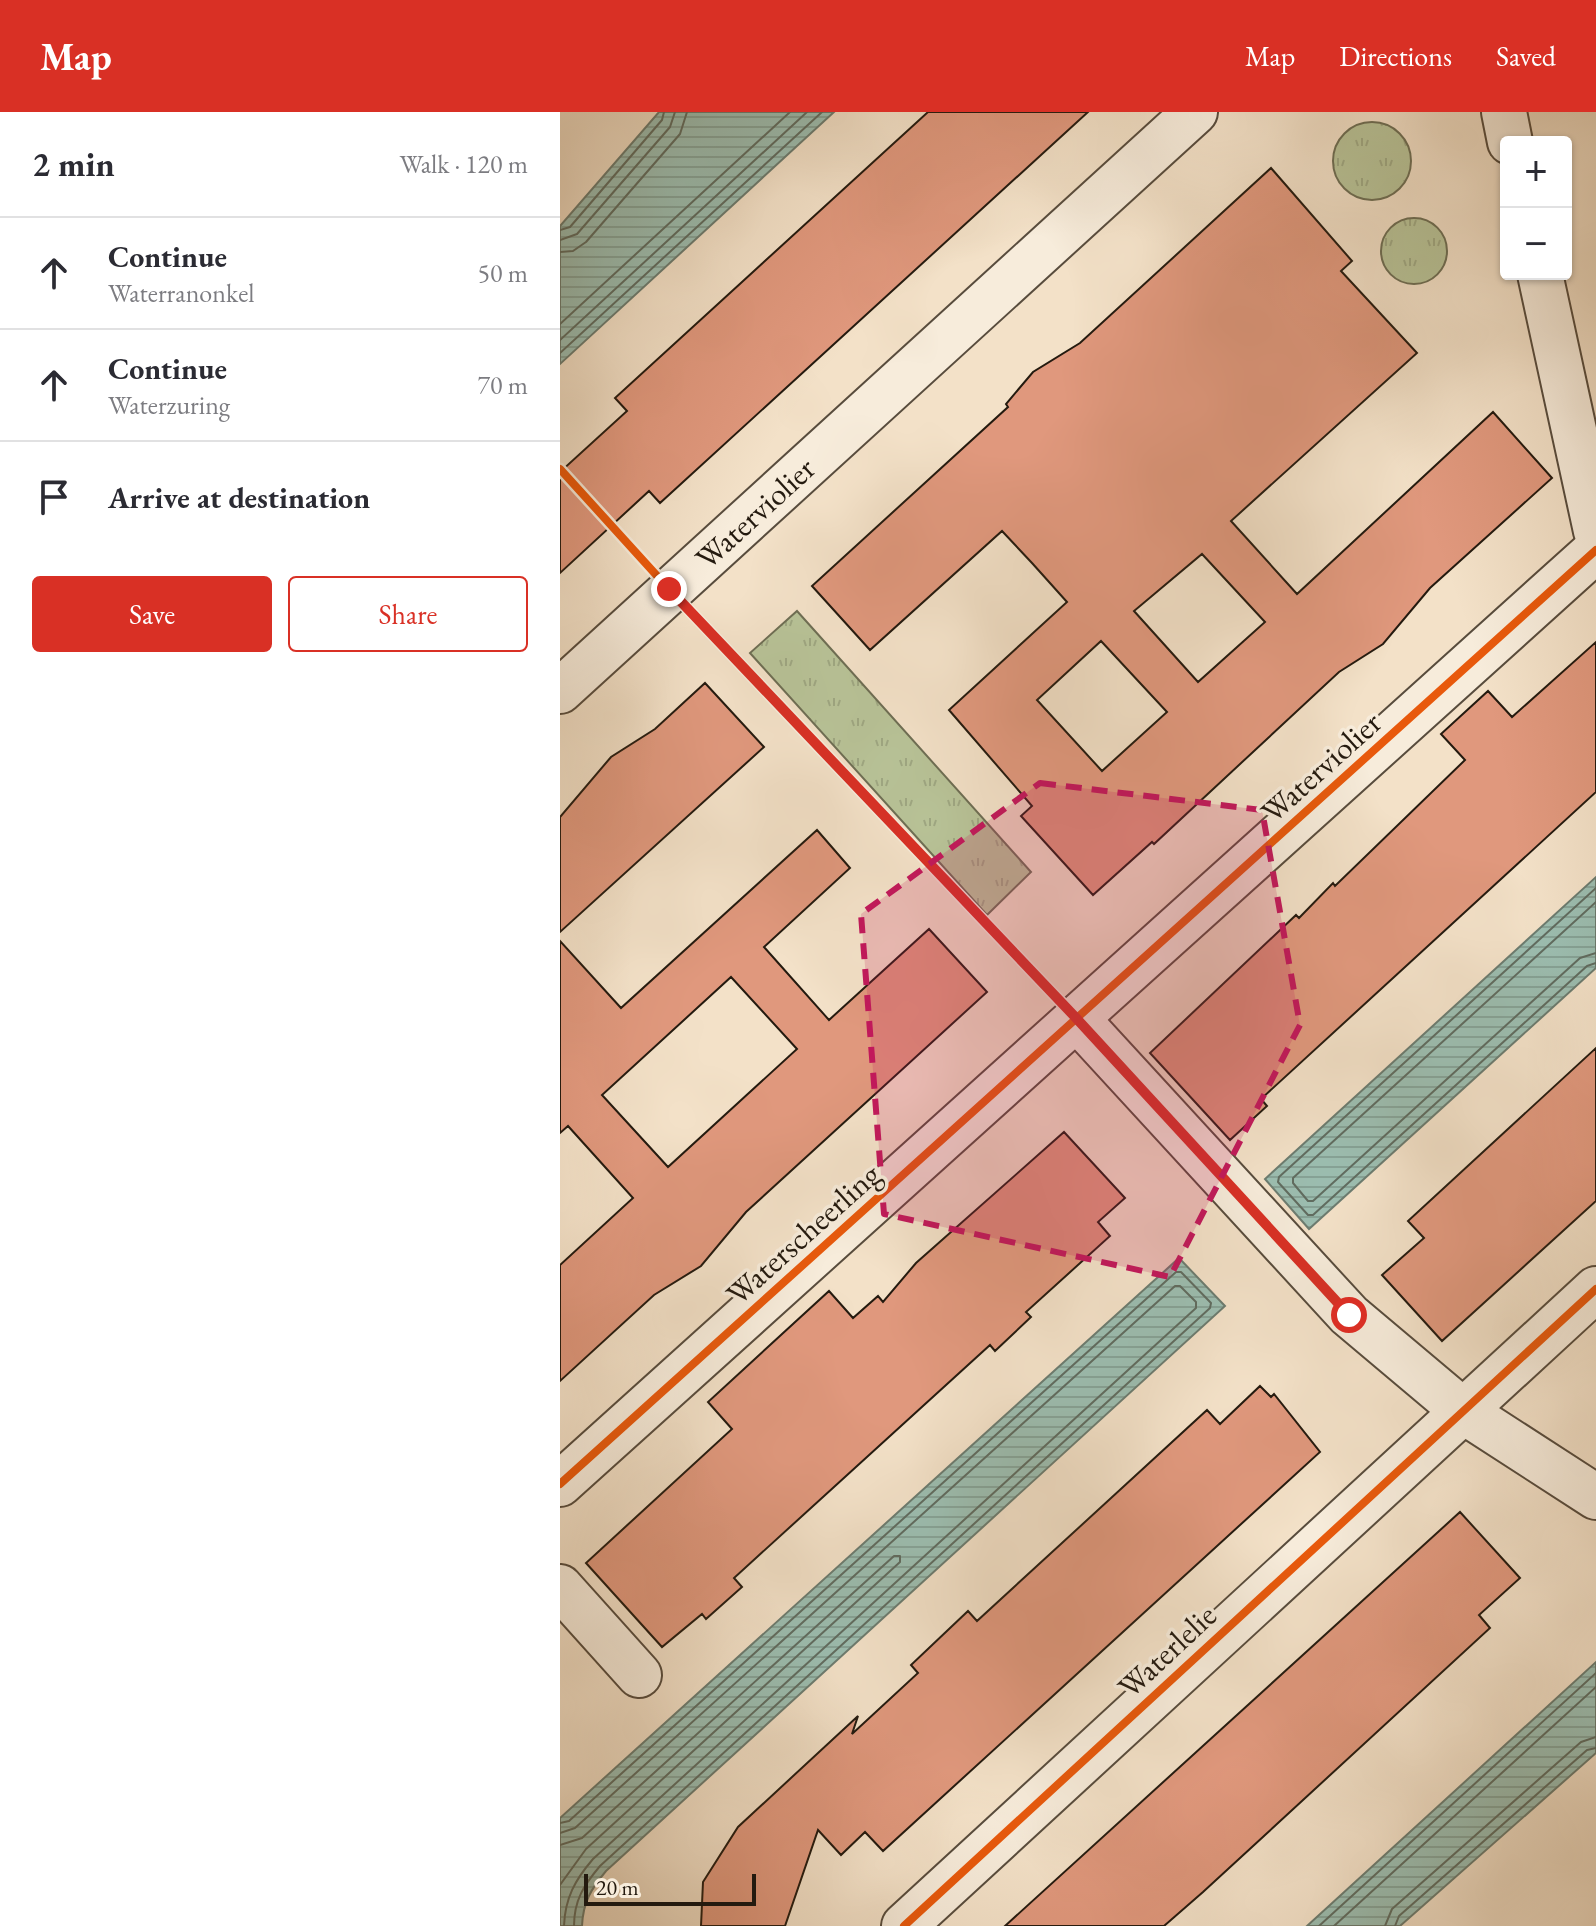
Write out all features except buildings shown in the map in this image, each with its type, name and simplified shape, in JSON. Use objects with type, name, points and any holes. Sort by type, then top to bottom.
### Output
[{"type":"street","name":"Waterviolier","points":[[560,691],[1195,112]]},
{"type":"street","points":[[1504,112],[1509,136]]},
{"type":"street","points":[[1541,280],[1596,531]]},
{"type":"street","name":"Waterviolier","points":[[1077,1019],[1596,550]]},
{"type":"street","points":[[1077,1019],[1349,1315],[1463,1411],[1596,1497]]},
{"type":"street","name":"Waterscheerling","points":[[560,1484],[1077,1019]]},
{"type":"street","name":"Waterlelie","points":[[904,1926],[1596,1289]]},
{"type":"street","points":[[560,1587],[639,1675]]},
{"type":"highlighted area","points":[[1040,783],[1262,810],[1300,1025],[1170,1277],[884,1214],[861,914]]},
{"type":"green space","points":[[1364,122],[1380,122],[1394,128],[1405,139],[1411,161],[1405,183],[1394,194],[1380,200],[1364,200],[1350,194],[1339,183],[1333,169],[1333,153],[1339,139],[1350,128]]},
{"type":"green space","points":[[1408,218],[1420,218],[1432,223],[1442,233],[1447,251],[1445,264],[1432,279],[1420,284],[1408,284],[1396,279],[1386,269],[1381,257],[1381,245],[1386,233],[1396,223]]},
{"type":"green space","points":[[797,611],[1031,872],[987,915],[750,653]]},
{"type":"water","points":[[659,112],[834,112],[560,364],[560,226]]},
{"type":"water","points":[[1596,877],[1596,968],[1309,1229],[1265,1179]]},
{"type":"water","points":[[1179,1258],[1225,1306],[606,1871],[589,1896],[582,1926],[560,1926],[560,1818]]},
{"type":"water","points":[[1596,1662],[1596,1753],[1400,1926],[1307,1926]]},
{"type":"cycle path","points":[[560,469],[669,589],[1077,1019]]},
{"type":"cycle path","points":[[560,1484],[1596,550]]},
{"type":"cycle path","points":[[904,1926],[1596,1289]]},
{"type":"route","points":[[669,589],[1077,1019],[1349,1315]]}]
